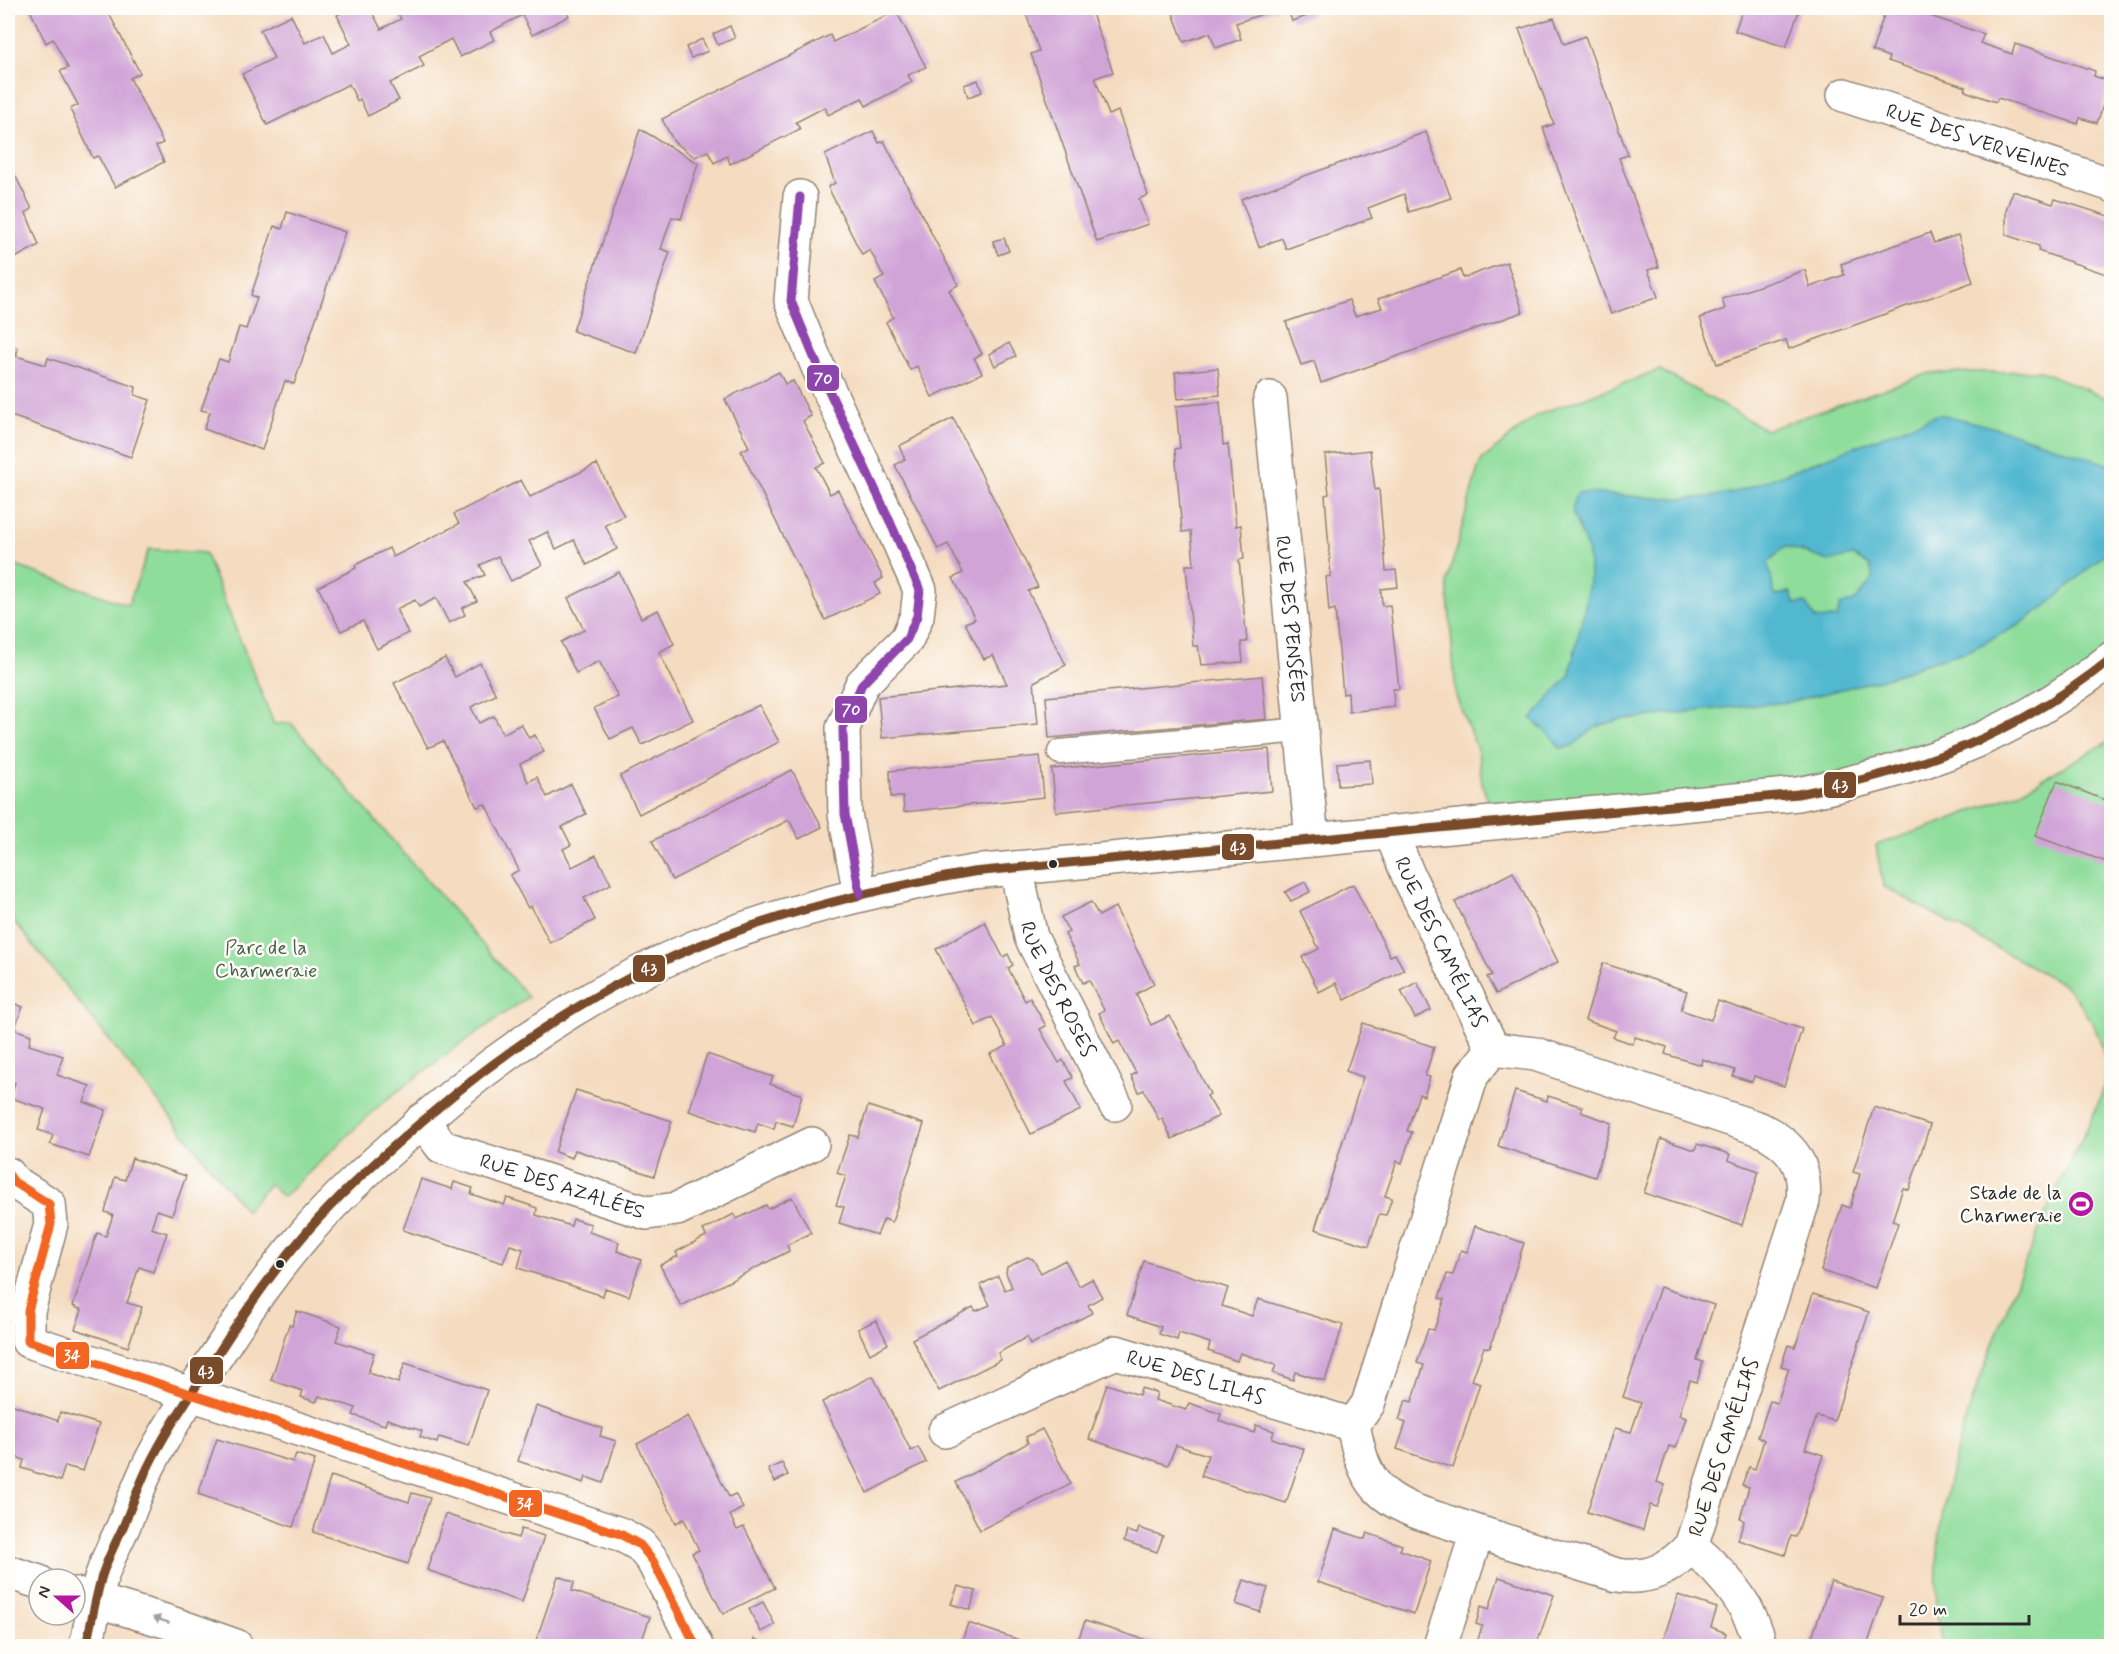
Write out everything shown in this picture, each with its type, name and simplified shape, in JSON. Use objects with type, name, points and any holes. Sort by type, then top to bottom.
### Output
[{"type":"street","name":"RUE DES VERVEINES","points":[[1844,95],[2112,185]]},
{"type":"street","points":[[800,197],[791,301],[818,367],[920,590],[917,616],[907,639],[862,684],[843,728],[845,814],[860,894]]},
{"type":"street","name":"RUE DES PENSÉES","points":[[1270,398],[1312,840]]},
{"type":"street","points":[[87,1597],[101,1578],[148,1468],[190,1395],[268,1280],[334,1203],[422,1120],[487,1068],[547,1026],[591,999],[672,958],[778,917],[860,894],[973,872],[1798,794],[1855,783],[1914,766],[2001,731],[2078,685],[2112,658]]},
{"type":"street","name":"RUE DES CAMÉLIAS","points":[[1391,833],[1408,877],[1493,1049]]},
{"type":"street","name":"RUE DES ROSES","points":[[1016,868],[1031,937],[1115,1104]]},
{"type":"street","name":"RUE DES CAMÉLIAS","points":[[1493,1049],[1535,1054],[1760,1129],[1780,1139],[1798,1164],[1804,1187],[1803,1201],[1691,1546],[1676,1563],[1635,1578],[1617,1575],[1477,1533],[1404,1507],[1388,1497],[1369,1475],[1361,1460],[1353,1425],[1368,1404],[1472,1075],[1493,1049]]},
{"type":"street","name":"RUE DES AZALÉES","points":[[422,1120],[442,1148],[647,1213],[677,1209],[812,1144]]},
{"type":"street","points":[[10,1180],[49,1204],[51,1213],[51,1224],[28,1311],[18,1337],[620,1534],[640,1545],[653,1561],[696,1647]]},
{"type":"street","name":"RUE DES LILAS","points":[[945,1431],[1116,1352],[1353,1425]]},
{"type":"street","points":[[1440,1647],[1477,1533]]},
{"type":"street","points":[[1691,1546],[1708,1560],[1736,1592],[1749,1615],[1760,1647]]},
{"type":"street","points":[[8,1572],[27,1578]]},
{"type":"street","points":[[87,1598],[168,1622],[236,1647]]},
{"type":"street","points":[[86,1627],[86,1647]]},
{"type":"lane","points":[[1060,752],[1302,730]]},
{"type":"green space","points":[[1660,370],[1766,430],[1930,373],[2041,371],[2111,400],[2111,658],[1914,766],[1494,824],[1482,783],[1478,752],[1456,696],[1447,582],[1478,468],[1482,460],[1537,415]]},
{"type":"green space","name":"Parc de la Charmeraie","points":[[149,549],[205,553],[274,724],[291,723],[528,997],[452,1050],[381,1104],[283,1197],[269,1184],[246,1211],[8,914],[8,563],[128,605]]},
{"type":"green space","name":"Stade de la Charmeraie","points":[[2111,740],[2111,1646],[1942,1646],[1937,1605],[1937,1565],[1948,1484],[1959,1444],[1971,1405],[2013,1293],[2057,1189],[2094,1114],[2106,1072],[2102,1047],[2093,1024],[2079,1002],[2063,984],[1883,886],[1876,845],[2020,792]]},
{"type":"water","points":[[1937,415],[1944,415],[2004,430],[2111,465],[2111,548],[2050,603],[2019,625],[1971,650],[1929,662],[1890,677],[1790,702],[1618,720],[1596,727],[1572,746],[1560,748],[1552,737],[1531,719],[1569,676],[1586,602],[1590,574],[1587,548],[1572,512],[1575,496],[1578,493],[1683,498],[1724,494],[1745,489]],"holes":[[[1785,546],[1829,561],[1853,556],[1870,566],[1873,579],[1856,600],[1840,606],[1837,618],[1815,619],[1806,603],[1795,604],[1790,592],[1775,596],[1768,563]]]},
{"type":"building","points":[[29,8],[106,8],[140,73],[130,78],[163,143],[156,146],[164,162],[115,187],[98,156],[93,158],[70,109],[78,105],[60,71],[68,68],[53,39],[46,43]]},
{"type":"building","points":[[352,8],[370,8],[381,29],[401,19],[395,8],[565,8],[569,16],[532,35],[522,15],[490,32],[494,40],[460,57],[451,39],[419,56],[424,66],[390,83],[399,100],[368,116],[360,99],[357,101],[349,84],[267,125],[242,74],[274,58],[260,30],[291,15],[305,43],[324,34],[333,53],[351,44],[337,15]]},
{"type":"building","points":[[1024,8],[1090,8],[1113,72],[1095,78],[1109,115],[1118,111],[1148,195],[1139,199],[1148,224],[1097,242],[1031,54],[1039,51]]},
{"type":"building","points":[[1171,8],[1280,8],[1236,23],[1241,39],[1216,48],[1210,33],[1184,42]]},
{"type":"building","points":[[1287,8],[1311,8],[1313,14],[1292,21]]},
{"type":"building","points":[[1743,8],[1800,8],[1786,47],[1735,31]]},
{"type":"building","points":[[1906,8],[1984,34],[1980,43],[2012,54],[2015,44],[2095,71],[2094,76],[2111,82],[2097,123],[2080,118],[2078,124],[1998,98],[1996,102],[1965,91],[1966,87],[1888,61],[1889,57],[1872,51],[1886,9],[1903,14]]},
{"type":"building","points":[[896,11],[926,67],[908,75],[912,82],[866,106],[862,98],[828,115],[825,107],[796,122],[800,129],[730,164],[727,156],[714,163],[708,151],[695,157],[674,142],[662,119],[830,35],[833,42]]},
{"type":"building","points":[[1554,18],[1564,44],[1585,36],[1628,155],[1619,158],[1659,267],[1648,270],[1658,297],[1611,314],[1543,128],[1554,124],[1519,29]]},
{"type":"building","points":[[730,26],[735,38],[718,45],[713,34]]},
{"type":"building","points":[[702,39],[708,51],[691,58],[686,47]]},
{"type":"building","points":[[978,80],[982,92],[968,97],[964,85]]},
{"type":"building","points":[[640,129],[698,163],[681,219],[672,217],[661,249],[670,252],[636,353],[573,331]]},
{"type":"building","points":[[873,131],[879,143],[884,141],[958,285],[949,290],[982,354],[974,358],[982,373],[932,397],[917,366],[910,370],[886,322],[893,317],[875,282],[884,277],[870,250],[862,255],[828,187],[835,183],[825,155]]},
{"type":"building","points":[[1426,132],[1451,198],[1409,212],[1404,194],[1368,208],[1372,218],[1286,249],[1282,238],[1259,247],[1241,199]]},
{"type":"building","points":[[8,161],[32,209],[26,213],[39,245],[8,262]]},
{"type":"building","points":[[2013,191],[2053,204],[2055,199],[2112,217],[2112,276],[2038,251],[2039,246],[2006,235],[2006,210]]},
{"type":"building","points":[[287,212],[345,232],[294,384],[285,381],[262,450],[204,429],[210,412],[201,410],[219,359],[228,362],[239,327],[246,329],[257,298],[251,295],[274,226],[282,229]]},
{"type":"building","points":[[1930,233],[1934,243],[1958,235],[1973,282],[1789,349],[1786,340],[1717,364],[1700,318],[1725,309],[1722,299],[1805,270],[1810,287],[1844,275],[1841,264]]},
{"type":"building","points":[[1004,238],[1009,251],[998,255],[993,241]]},
{"type":"building","points":[[1507,262],[1523,312],[1321,383],[1314,361],[1301,365],[1286,322],[1349,300],[1355,316],[1382,308],[1378,299],[1460,270],[1463,278]]},
{"type":"building","points":[[1009,343],[1016,356],[995,366],[989,354]]},
{"type":"building","points":[[8,344],[18,348],[16,356],[46,365],[48,358],[136,387],[135,395],[150,400],[131,457],[8,415]]},
{"type":"building","points":[[1218,368],[1220,395],[1178,399],[1175,372]]},
{"type":"building","points":[[779,372],[785,384],[793,381],[811,416],[803,421],[825,463],[816,467],[830,494],[838,490],[883,578],[875,583],[880,594],[825,620],[741,451],[749,447],[725,399]]},
{"type":"building","points":[[1220,402],[1223,445],[1228,444],[1236,526],[1241,525],[1244,559],[1239,560],[1247,642],[1241,642],[1243,662],[1201,665],[1198,646],[1193,646],[1186,565],[1194,565],[1191,531],[1182,532],[1175,449],[1180,448],[1176,406]]},
{"type":"building","points":[[953,418],[1038,587],[1028,591],[1066,665],[1034,682],[1038,724],[882,738],[878,697],[1007,684],[993,655],[984,659],[965,623],[975,619],[953,578],[963,573],[948,544],[938,549],[895,465],[905,459],[899,446]]},
{"type":"building","points":[[1370,450],[1375,490],[1379,489],[1386,571],[1396,570],[1398,587],[1381,589],[1382,606],[1390,605],[1399,689],[1393,689],[1394,707],[1349,712],[1348,693],[1343,694],[1335,609],[1329,611],[1326,577],[1331,576],[1325,495],[1329,494],[1325,455]]},
{"type":"building","points":[[597,464],[624,516],[605,525],[617,549],[587,565],[574,540],[556,549],[547,532],[529,541],[542,565],[511,581],[498,556],[480,565],[485,575],[467,582],[477,601],[462,608],[465,615],[449,623],[436,598],[419,607],[415,600],[396,609],[408,633],[377,649],[363,621],[341,631],[318,587],[389,548],[393,557],[459,524],[454,514],[521,480],[530,497]]},
{"type":"building","points":[[619,572],[641,618],[658,610],[674,644],[659,652],[693,720],[642,745],[633,728],[610,739],[594,708],[618,697],[599,661],[576,673],[561,642],[584,630],[568,598]]},
{"type":"building","points":[[445,658],[455,677],[480,663],[496,695],[471,707],[479,723],[494,716],[503,734],[521,724],[529,738],[535,735],[544,752],[520,764],[528,782],[537,777],[547,797],[571,784],[586,814],[562,827],[571,845],[563,849],[572,867],[596,855],[611,884],[584,898],[595,920],[550,943],[531,906],[528,908],[510,875],[519,870],[485,804],[477,807],[443,741],[428,748],[394,683]]},
{"type":"building","points":[[1262,676],[1266,719],[1049,738],[1046,697]]},
{"type":"building","points":[[759,705],[779,742],[639,814],[620,776]]},
{"type":"building","points":[[1269,749],[1272,791],[1056,812],[1052,769]]},
{"type":"building","points":[[1040,756],[1044,797],[904,812],[903,797],[891,797],[890,771]]},
{"type":"building","points":[[1370,760],[1372,784],[1338,786],[1337,763]]},
{"type":"building","points":[[792,770],[822,827],[799,839],[789,820],[672,880],[652,841]]},
{"type":"building","points":[[2057,781],[2112,803],[2112,864],[2035,836]]},
{"type":"building","points":[[1513,872],[1558,962],[1496,994],[1487,977],[1492,975],[1455,902]]},
{"type":"building","points":[[1305,882],[1310,892],[1291,901],[1285,892]]},
{"type":"building","points":[[1353,884],[1390,956],[1395,954],[1404,970],[1345,1000],[1336,983],[1319,992],[1302,957],[1319,949],[1300,911]]},
{"type":"building","points":[[1091,902],[1099,916],[1115,907],[1154,984],[1136,994],[1151,1025],[1170,1016],[1210,1094],[1207,1096],[1219,1116],[1172,1139],[1162,1118],[1159,1120],[1144,1090],[1139,1092],[1131,1076],[1136,1073],[1119,1041],[1114,1044],[1099,1013],[1104,1010],[1089,980],[1083,983],[1075,966],[1080,964],[1065,934],[1069,932],[1061,917]]},
{"type":"building","points":[[985,922],[1003,957],[1008,954],[1013,965],[1008,968],[1025,1001],[1030,998],[1046,1026],[1040,1029],[1059,1063],[1063,1060],[1073,1078],[1066,1081],[1081,1110],[1031,1134],[990,1054],[1007,1046],[992,1017],[976,1026],[936,949]]},
{"type":"building","points":[[1603,963],[1687,991],[1681,1010],[1711,1020],[1718,1001],[1802,1029],[1784,1086],[1754,1076],[1752,1082],[1733,1076],[1735,1070],[1702,1059],[1701,1065],[1665,1054],[1667,1047],[1635,1037],[1633,1044],[1613,1037],[1616,1031],[1585,1020]]},
{"type":"building","points":[[1417,982],[1431,1010],[1415,1018],[1401,991]]},
{"type":"building","points":[[8,1001],[23,1007],[14,1029],[31,1035],[29,1045],[63,1056],[57,1075],[90,1086],[84,1102],[106,1110],[89,1157],[50,1144],[53,1135],[38,1130],[45,1109],[11,1098],[15,1083],[8,1080]]},
{"type":"building","points":[[1363,1023],[1434,1047],[1425,1076],[1430,1077],[1424,1096],[1419,1094],[1407,1131],[1412,1132],[1402,1163],[1397,1161],[1385,1196],[1392,1198],[1386,1215],[1379,1214],[1369,1246],[1315,1229],[1363,1077],[1346,1071]]},
{"type":"building","points":[[707,1054],[773,1077],[770,1084],[802,1095],[793,1126],[776,1121],[774,1129],[758,1123],[755,1132],[689,1111]]},
{"type":"building","points":[[576,1090],[672,1121],[654,1176],[575,1150],[572,1158],[555,1152]]},
{"type":"building","points":[[1515,1091],[1547,1101],[1548,1096],[1583,1107],[1581,1112],[1612,1123],[1595,1177],[1498,1146]]},
{"type":"building","points":[[868,1106],[924,1124],[892,1222],[884,1219],[877,1235],[839,1223],[844,1207],[836,1205],[846,1176],[837,1173],[850,1135],[858,1137]]},
{"type":"building","points":[[1874,1107],[1930,1125],[1909,1190],[1903,1188],[1892,1221],[1898,1223],[1876,1288],[1821,1271],[1842,1205],[1850,1208],[1860,1174],[1853,1172]]},
{"type":"building","points":[[1661,1139],[1695,1150],[1697,1144],[1730,1154],[1728,1160],[1759,1171],[1742,1225],[1644,1193]]},
{"type":"building","points":[[132,1158],[186,1176],[172,1215],[157,1210],[151,1228],[167,1233],[153,1272],[139,1267],[127,1303],[142,1307],[128,1347],[75,1329],[82,1310],[73,1306],[97,1233],[106,1236],[113,1215],[105,1212],[115,1177],[125,1180]]},
{"type":"building","points":[[421,1179],[452,1189],[454,1182],[473,1188],[471,1194],[504,1205],[507,1198],[523,1203],[537,1208],[536,1215],[571,1226],[573,1219],[591,1224],[589,1232],[619,1242],[617,1251],[641,1260],[629,1296],[605,1288],[603,1296],[518,1268],[523,1249],[510,1245],[503,1263],[403,1230]]},
{"type":"building","points":[[792,1197],[811,1233],[787,1245],[789,1251],[681,1306],[660,1265],[678,1256],[676,1252],[706,1236],[703,1230],[734,1214],[737,1219],[766,1205],[768,1209]]},
{"type":"building","points":[[1475,1226],[1524,1243],[1490,1348],[1484,1347],[1472,1380],[1480,1383],[1453,1468],[1397,1449],[1406,1423],[1399,1420],[1406,1400],[1412,1402],[1424,1365],[1417,1363],[1428,1329],[1434,1330],[1445,1299],[1439,1298],[1447,1274],[1453,1275],[1461,1250],[1467,1252]]},
{"type":"building","points":[[1027,1257],[1033,1259],[1041,1273],[1065,1260],[1079,1286],[1092,1279],[1102,1297],[1088,1305],[1092,1313],[1030,1345],[1027,1337],[998,1353],[1001,1360],[939,1391],[912,1339],[973,1307],[976,1311],[990,1305],[980,1285],[998,1276],[1005,1290],[1012,1287],[1006,1273],[1007,1267]]},
{"type":"building","points":[[1144,1261],[1228,1288],[1222,1306],[1252,1316],[1258,1299],[1343,1325],[1325,1381],[1295,1372],[1293,1380],[1273,1373],[1276,1365],[1240,1353],[1237,1361],[1208,1351],[1210,1343],[1179,1333],[1177,1340],[1159,1334],[1161,1327],[1127,1315]]},
{"type":"building","points":[[1660,1287],[1714,1305],[1697,1360],[1703,1362],[1697,1382],[1690,1380],[1679,1415],[1686,1418],[1676,1448],[1669,1446],[1657,1482],[1665,1485],[1657,1507],[1650,1505],[1643,1530],[1587,1512],[1615,1428],[1631,1432],[1641,1403],[1623,1397]]},
{"type":"building","points":[[1813,1294],[1869,1312],[1834,1421],[1817,1416],[1805,1449],[1823,1455],[1796,1537],[1791,1536],[1785,1555],[1738,1540],[1744,1521],[1740,1518],[1749,1487],[1742,1485],[1749,1467],[1755,1469],[1764,1440],[1758,1437],[1770,1401],[1777,1403],[1789,1368],[1781,1366],[1788,1345],[1795,1347]]},
{"type":"building","points":[[297,1311],[341,1326],[336,1341],[374,1353],[368,1373],[398,1383],[405,1363],[487,1390],[469,1446],[439,1437],[437,1443],[420,1437],[422,1431],[387,1419],[385,1425],[353,1415],[356,1408],[319,1396],[316,1402],[301,1397],[303,1391],[271,1380],[289,1325],[292,1326]]},
{"type":"building","points":[[876,1320],[888,1344],[870,1354],[858,1329]]},
{"type":"building","points":[[873,1376],[911,1451],[918,1447],[926,1462],[867,1493],[822,1402]]},
{"type":"building","points":[[1107,1384],[1139,1395],[1141,1388],[1157,1393],[1155,1400],[1186,1410],[1189,1403],[1221,1414],[1219,1421],[1254,1433],[1256,1425],[1274,1431],[1272,1438],[1304,1449],[1286,1503],[1201,1476],[1208,1455],[1176,1445],[1168,1465],[1089,1439]]},
{"type":"building","points":[[8,1403],[58,1421],[60,1412],[99,1424],[83,1471],[65,1466],[60,1481],[22,1468],[24,1460],[8,1454]]},
{"type":"building","points":[[536,1406],[602,1428],[600,1436],[616,1441],[603,1483],[586,1477],[584,1483],[518,1461]]},
{"type":"building","points":[[688,1416],[729,1497],[735,1494],[743,1508],[730,1515],[737,1530],[744,1527],[775,1588],[723,1614],[692,1553],[699,1550],[684,1519],[676,1523],[637,1444]]},
{"type":"building","points":[[1042,1429],[1071,1484],[980,1530],[956,1482],[1028,1443],[1026,1437]]},
{"type":"building","points":[[217,1439],[293,1462],[296,1454],[315,1460],[293,1527],[198,1494]]},
{"type":"building","points":[[782,1463],[788,1475],[775,1482],[768,1469]]},
{"type":"building","points":[[331,1476],[409,1502],[412,1493],[430,1498],[408,1564],[313,1532]]},
{"type":"building","points":[[445,1514],[518,1538],[521,1529],[544,1536],[522,1602],[427,1570]]},
{"type":"building","points":[[1139,1528],[1163,1536],[1157,1552],[1124,1541],[1127,1531],[1137,1534]]},
{"type":"building","points":[[1335,1529],[1365,1539],[1367,1533],[1402,1545],[1400,1550],[1431,1561],[1414,1614],[1318,1582]]},
{"type":"building","points":[[558,1576],[574,1582],[572,1591],[650,1617],[640,1646],[551,1646],[536,1641]]},
{"type":"building","points":[[1499,1577],[1554,1595],[1536,1646],[1476,1646],[1482,1626],[1476,1624],[1481,1606],[1489,1609]]},
{"type":"building","points":[[1244,1580],[1268,1588],[1260,1612],[1236,1604]]},
{"type":"building","points":[[1831,1581],[1883,1598],[1867,1646],[1809,1646]]},
{"type":"building","points":[[958,1586],[976,1591],[970,1610],[951,1604]]},
{"type":"building","points":[[1678,1595],[1717,1608],[1711,1627],[1726,1633],[1722,1646],[1661,1646]]},
{"type":"building","points":[[763,1602],[775,1625],[761,1632],[749,1609]]},
{"type":"building","points":[[1085,1621],[1165,1646],[1076,1646]]},
{"type":"building","points":[[968,1623],[1022,1641],[1020,1646],[960,1646]]},
{"type":"building","points":[[754,1639],[775,1646],[752,1646]]},
{"type":"transit line","name":"70","points":[[800,197],[791,301],[818,367],[920,590],[917,616],[907,639],[862,684],[843,728],[845,814],[860,894]]},
{"type":"transit line","name":"43","points":[[86,1646],[105,1566],[155,1454],[181,1409],[238,1323],[289,1253],[356,1180],[467,1084],[546,1027],[587,1001],[673,957],[718,938],[812,907],[908,884],[973,872],[1798,794],[1842,785],[1884,774],[1964,747],[2039,709],[2112,658]]},
{"type":"transit line","name":"34","points":[[8,1174],[14,1182],[49,1204],[51,1224],[28,1311],[28,1341],[620,1534],[640,1545],[653,1561],[696,1646]]},
{"type":"place","name":"Stade de la Charmeraie","points":[[2081,1204]]}]
